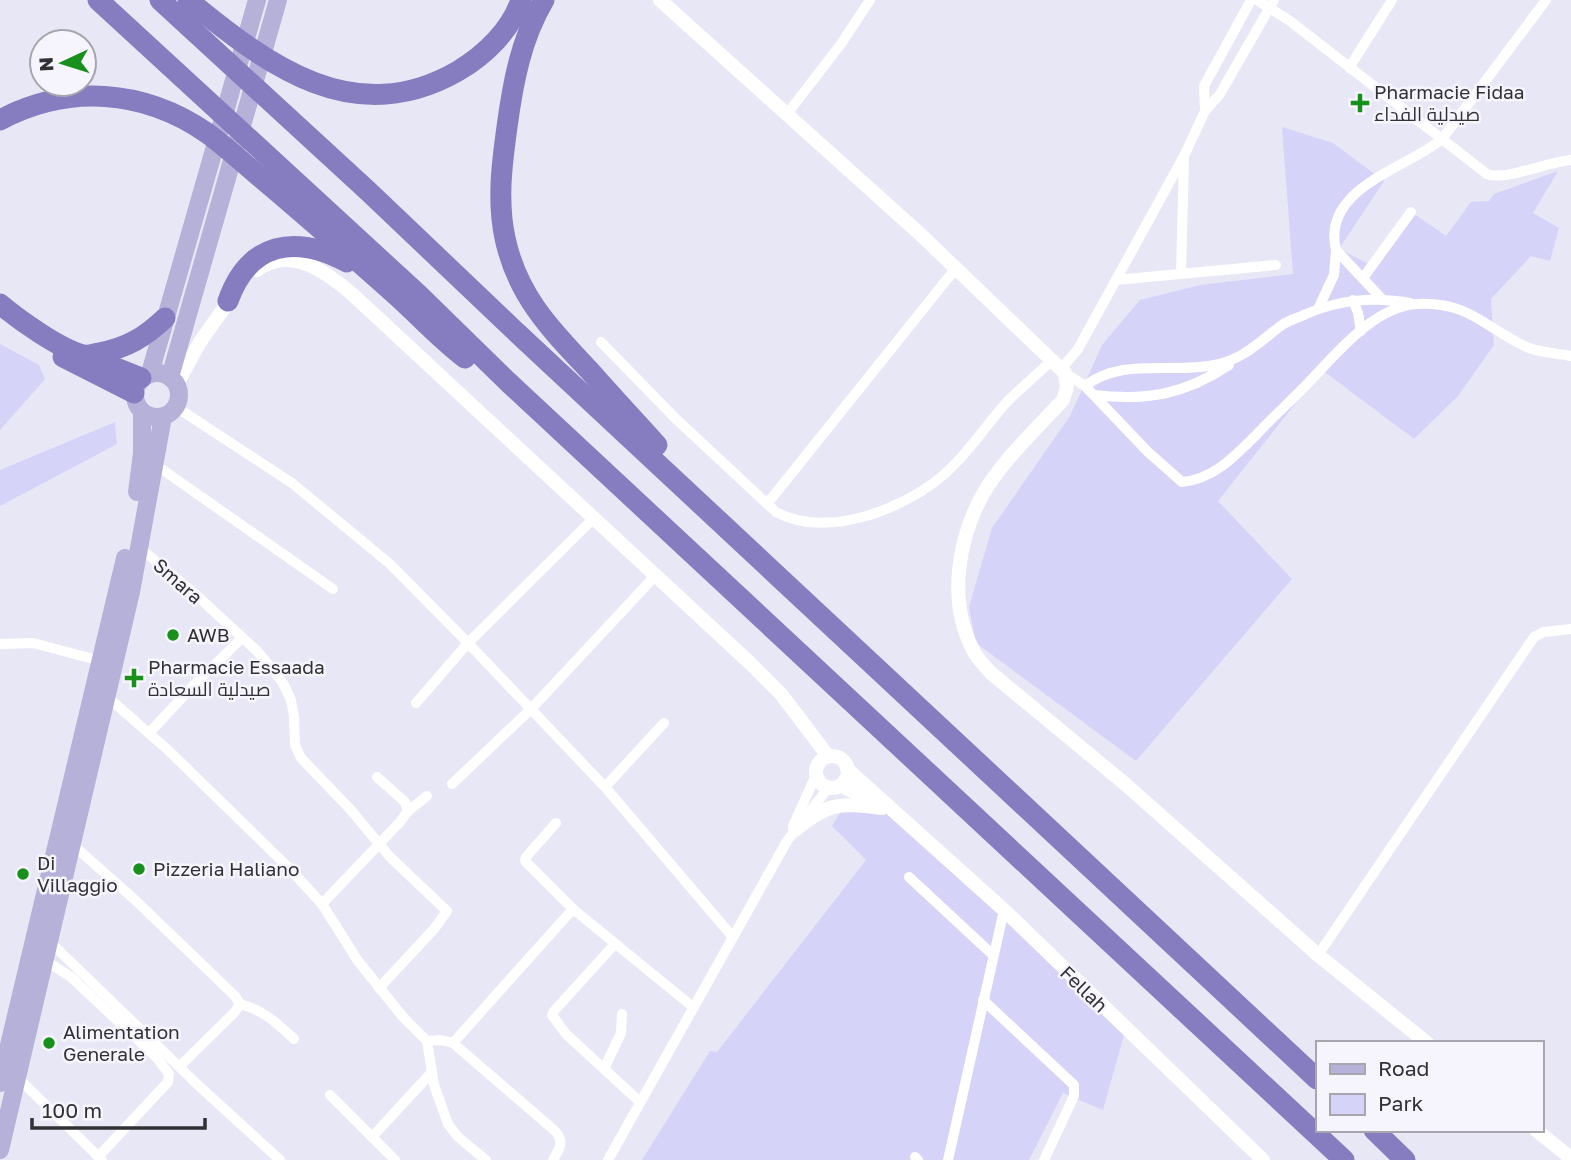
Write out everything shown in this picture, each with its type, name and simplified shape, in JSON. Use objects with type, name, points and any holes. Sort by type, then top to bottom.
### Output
[{"type":"highway","points":[[98,0],[419,295],[507,381],[1344,1160]]},
{"type":"highway","points":[[160,0],[368,191],[1316,1078]]},
{"type":"highway","points":[[188,0],[254,52],[293,74],[333,89],[372,95],[421,87],[464,67],[499,36],[514,16],[521,0]]},
{"type":"highway","points":[[544,0],[519,61],[502,164],[504,236],[516,272],[544,322],[780,577]]},
{"type":"highway","points":[[0,120],[27,106],[60,98],[112,97],[150,106],[206,132],[460,354],[507,381]]},
{"type":"highway","points":[[228,301],[235,282],[248,266],[265,252],[287,246],[310,246],[326,250],[376,278]]},
{"type":"highway","points":[[0,304],[39,332],[142,389]]},
{"type":"highway","points":[[85,356],[122,348],[148,334],[165,318]]},
{"type":"highway","points":[[0,322],[142,389]]},
{"type":"highway","points":[[1376,1132],[1405,1160]]},
{"type":"main road","points":[[108,663],[142,454],[142,389],[257,0]]},
{"type":"main road","points":[[0,1150],[4,1077],[38,956],[108,663],[140,548],[153,463],[169,412],[179,399],[173,380],[225,183],[276,7]]},
{"type":"main road","points":[[142,389],[161,372],[173,380]]},
{"type":"main road","points":[[142,389],[155,418],[169,412]]},
{"type":"main road","points":[[43,936],[72,844],[101,693]]},
{"type":"street","points":[[660,0],[956,268],[1060,367],[1085,386],[1139,443],[1182,482],[1198,480],[1230,461],[1361,331],[1390,311],[1418,304]]},
{"type":"street","points":[[787,114],[841,44],[870,0]]},
{"type":"street","points":[[1205,111],[1204,86],[1251,0]]},
{"type":"street","points":[[1257,0],[1271,3],[1349,68],[1493,176],[1505,176],[1543,164],[1571,160]]},
{"type":"street","points":[[1349,68],[1392,0]]},
{"type":"street","points":[[1318,309],[1334,275],[1336,218],[1341,209],[1386,171],[1429,150],[1441,139],[1546,0]]},
{"type":"street","points":[[601,342],[675,418],[767,504],[786,516],[833,522],[870,515],[899,503],[944,474],[1007,402],[1060,367],[1078,349],[1184,156],[1205,111],[1220,94],[1271,3]]},
{"type":"street","points":[[1181,274],[1184,156]]},
{"type":"street","points":[[1363,278],[1411,212]]},
{"type":"street","points":[[1336,250],[1381,298]]},
{"type":"street","name":"Fellah","points":[[173,380],[228,301],[265,264],[286,260],[304,262],[327,272],[781,694],[828,756],[840,758],[847,769],[1004,910],[1263,1160]]},
{"type":"street","points":[[1116,280],[1276,265]]},
{"type":"street","points":[[767,504],[956,268]]},
{"type":"street","points":[[1094,395],[1128,399],[1151,397],[1194,383],[1237,360],[1285,323],[1318,309],[1353,300],[1381,298],[1454,307],[1466,311],[1512,340],[1532,349],[1571,356]]},
{"type":"street","points":[[1353,300],[1361,331]]},
{"type":"street","points":[[1085,386],[1119,369],[1212,366],[1237,360]]},
{"type":"street","points":[[1060,367],[1067,387],[1063,400],[995,476],[983,494],[969,526],[961,555],[958,599],[971,647],[991,673],[1125,783],[1318,955],[1425,1041]]},
{"type":"street","points":[[169,412],[292,483],[390,564],[605,787],[732,936]]},
{"type":"street","points":[[153,463],[334,589]]},
{"type":"street","points":[[416,704],[468,643],[594,518]]},
{"type":"street","name":"Smara","points":[[140,548],[258,652],[283,683],[291,700],[297,752],[390,857],[447,911],[434,929],[379,988]]},
{"type":"street","points":[[452,784],[531,709],[655,576]]},
{"type":"street","points":[[1318,955],[1534,637],[1544,632],[1571,629]]},
{"type":"street","points":[[149,733],[242,638]]},
{"type":"street","points":[[0,643],[33,643],[108,663]]},
{"type":"street","points":[[101,693],[149,733],[289,868],[322,904],[358,961],[427,1041],[434,1085],[448,1124],[458,1137],[486,1160]]},
{"type":"street","points":[[605,787],[664,723]]},
{"type":"street","points":[[791,836],[804,797],[816,775],[818,763],[828,756]]},
{"type":"street","points":[[608,1160],[732,936],[791,836],[834,786],[847,775],[847,769]]},
{"type":"street","name":"Fellah","points":[[816,775],[818,781],[882,808],[903,820]]},
{"type":"street","points":[[377,777],[405,802],[408,811]]},
{"type":"street","points":[[322,904],[408,811],[427,796]]},
{"type":"street","points":[[791,836],[817,813],[835,805],[882,808]]},
{"type":"street","points":[[556,823],[525,861],[614,945],[692,1007]]},
{"type":"street","points":[[72,844],[134,899],[235,996],[240,1004],[258,1009],[294,1039]]},
{"type":"street","points":[[909,877],[993,955]]},
{"type":"street","points":[[453,1044],[530,954],[573,909]]},
{"type":"street","points":[[948,1160],[1004,910]]},
{"type":"street","points":[[43,936],[207,1094],[280,1160]]},
{"type":"street","points":[[614,945],[552,1015],[566,1034],[640,1102]]},
{"type":"street","points":[[4,1077],[100,1158],[168,1082],[169,1074],[157,1058],[71,977],[38,956]]},
{"type":"street","points":[[984,1000],[1074,1085],[1074,1096],[1044,1160]]},
{"type":"street","points":[[180,1066],[240,1004]]},
{"type":"street","points":[[604,1069],[621,1033],[622,1014]]},
{"type":"street","points":[[427,1041],[441,1040],[453,1044],[559,1135],[561,1144],[553,1160]]},
{"type":"street","points":[[372,1137],[432,1072]]},
{"type":"street","points":[[330,1095],[395,1160]]},
{"type":"street","points":[[1538,1132],[1571,1158]]},
{"type":"green space","points":[[1282,127],[1333,143],[1384,181],[1339,249],[1369,264],[1410,211],[1446,236],[1471,202],[1489,201],[1494,194],[1558,171],[1533,213],[1559,228],[1550,261],[1531,256],[1491,299],[1494,345],[1458,396],[1414,439],[1322,370],[1218,501],[1292,579],[1136,761],[976,643],[969,607],[992,528],[1070,416],[1102,345],[1140,300],[1200,285],[1293,274]]},
{"type":"green space","points":[[0,344],[39,365],[45,379],[0,430]]},
{"type":"green space","points":[[115,422],[117,444],[0,506],[0,470]]},
{"type":"green space","points":[[860,780],[1124,1035],[1103,1110],[1063,1093],[1029,1160],[642,1160],[710,1051],[717,1052],[866,860],[832,826]]},
{"type":"place","name":"Pharmacie Fidaa صيدلية الفداء","points":[[1360,103]]},
{"type":"place","name":"AWB","points":[[173,635]]},
{"type":"place","name":"Pharmacie Essaada صيدلية السعادة","points":[[134,678]]},
{"type":"place","name":"Pizzeria Haliano","points":[[139,869]]},
{"type":"place","name":"Di Villaggio","points":[[23,874]]},
{"type":"place","name":"Alimentation Generale","points":[[49,1043]]}]
